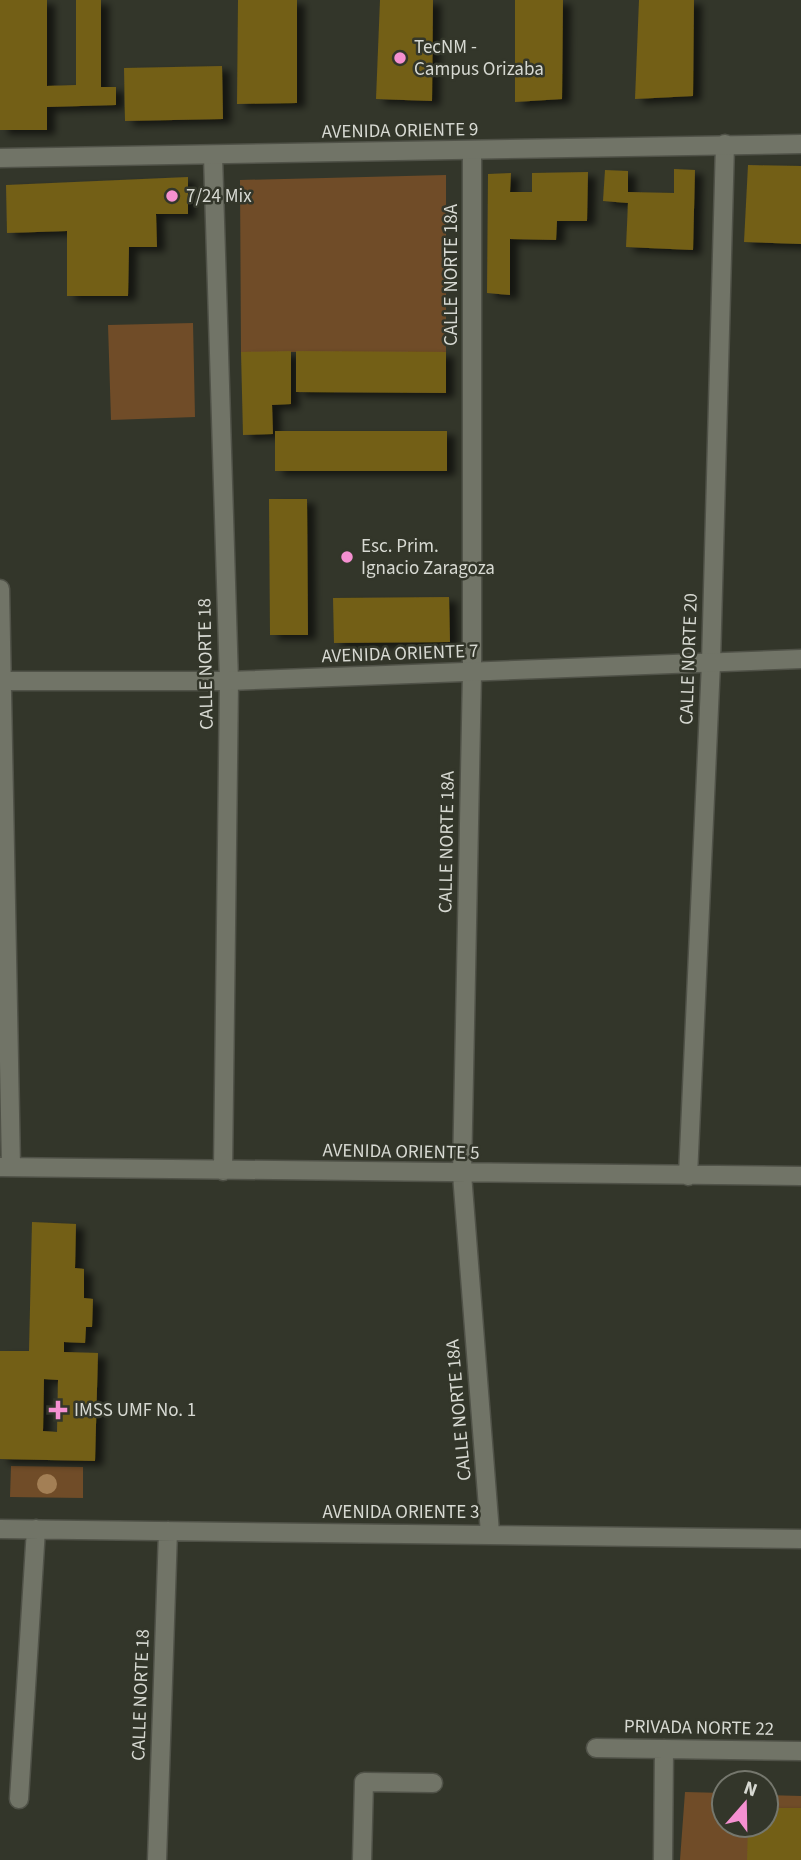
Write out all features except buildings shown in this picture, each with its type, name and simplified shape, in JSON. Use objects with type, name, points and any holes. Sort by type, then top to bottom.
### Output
[{"type":"street","name":"CALLE NORTE 20","points":[[688,1176],[711,663],[726,144]]},
{"type":"street","name":"AVENIDA ORIENTE 9","points":[[0,158],[801,144]]},
{"type":"street","name":"CALLE NORTE 18A","points":[[472,150],[472,673],[461,1174],[490,1533]]},
{"type":"street","name":"CALLE NORTE 18","points":[[213,156],[229,681],[223,1171]]},
{"type":"street","points":[[0,589],[6,1167]]},
{"type":"street","name":"AVENIDA ORIENTE 7","points":[[1,681],[229,681],[801,659]]},
{"type":"street","name":"AVENIDA ORIENTE 5","points":[[6,1167],[801,1176]]},
{"type":"street","name":"AVENIDA ORIENTE 3","points":[[0,1529],[490,1533],[801,1539]]},
{"type":"street","points":[[19,1799],[36,1529]]},
{"type":"street","name":"CALLE NORTE 18","points":[[157,1860],[168,1531]]},
{"type":"street","name":"PRIVADA NORTE 22","points":[[596,1748],[801,1751]]},
{"type":"street","points":[[663,1860],[664,1749]]},
{"type":"street","points":[[362,1860],[363,1782],[433,1783]]},
{"type":"shaded area","points":[[446,175],[446,352],[241,352],[240,180]]},
{"type":"shaded area","points":[[193,323],[195,417],[111,420],[108,325]]},
{"type":"shaded area","points":[[11,1466],[83,1467],[83,1498],[10,1497]]},
{"type":"shaded area","points":[[685,1792],[710,1793],[710,1839],[780,1839],[780,1795],[801,1796],[801,1860],[680,1860]]},
{"type":"place","name":"TecNM - Campus Orizaba","points":[[400,58]]},
{"type":"place","name":"7/24 Mix","points":[[172,196]]},
{"type":"place","name":"Esc. Prim. Ignacio Zaragoza","points":[[347,557]]},
{"type":"place","name":"IMSS UMF No. 1","points":[[58,1410]]}]
